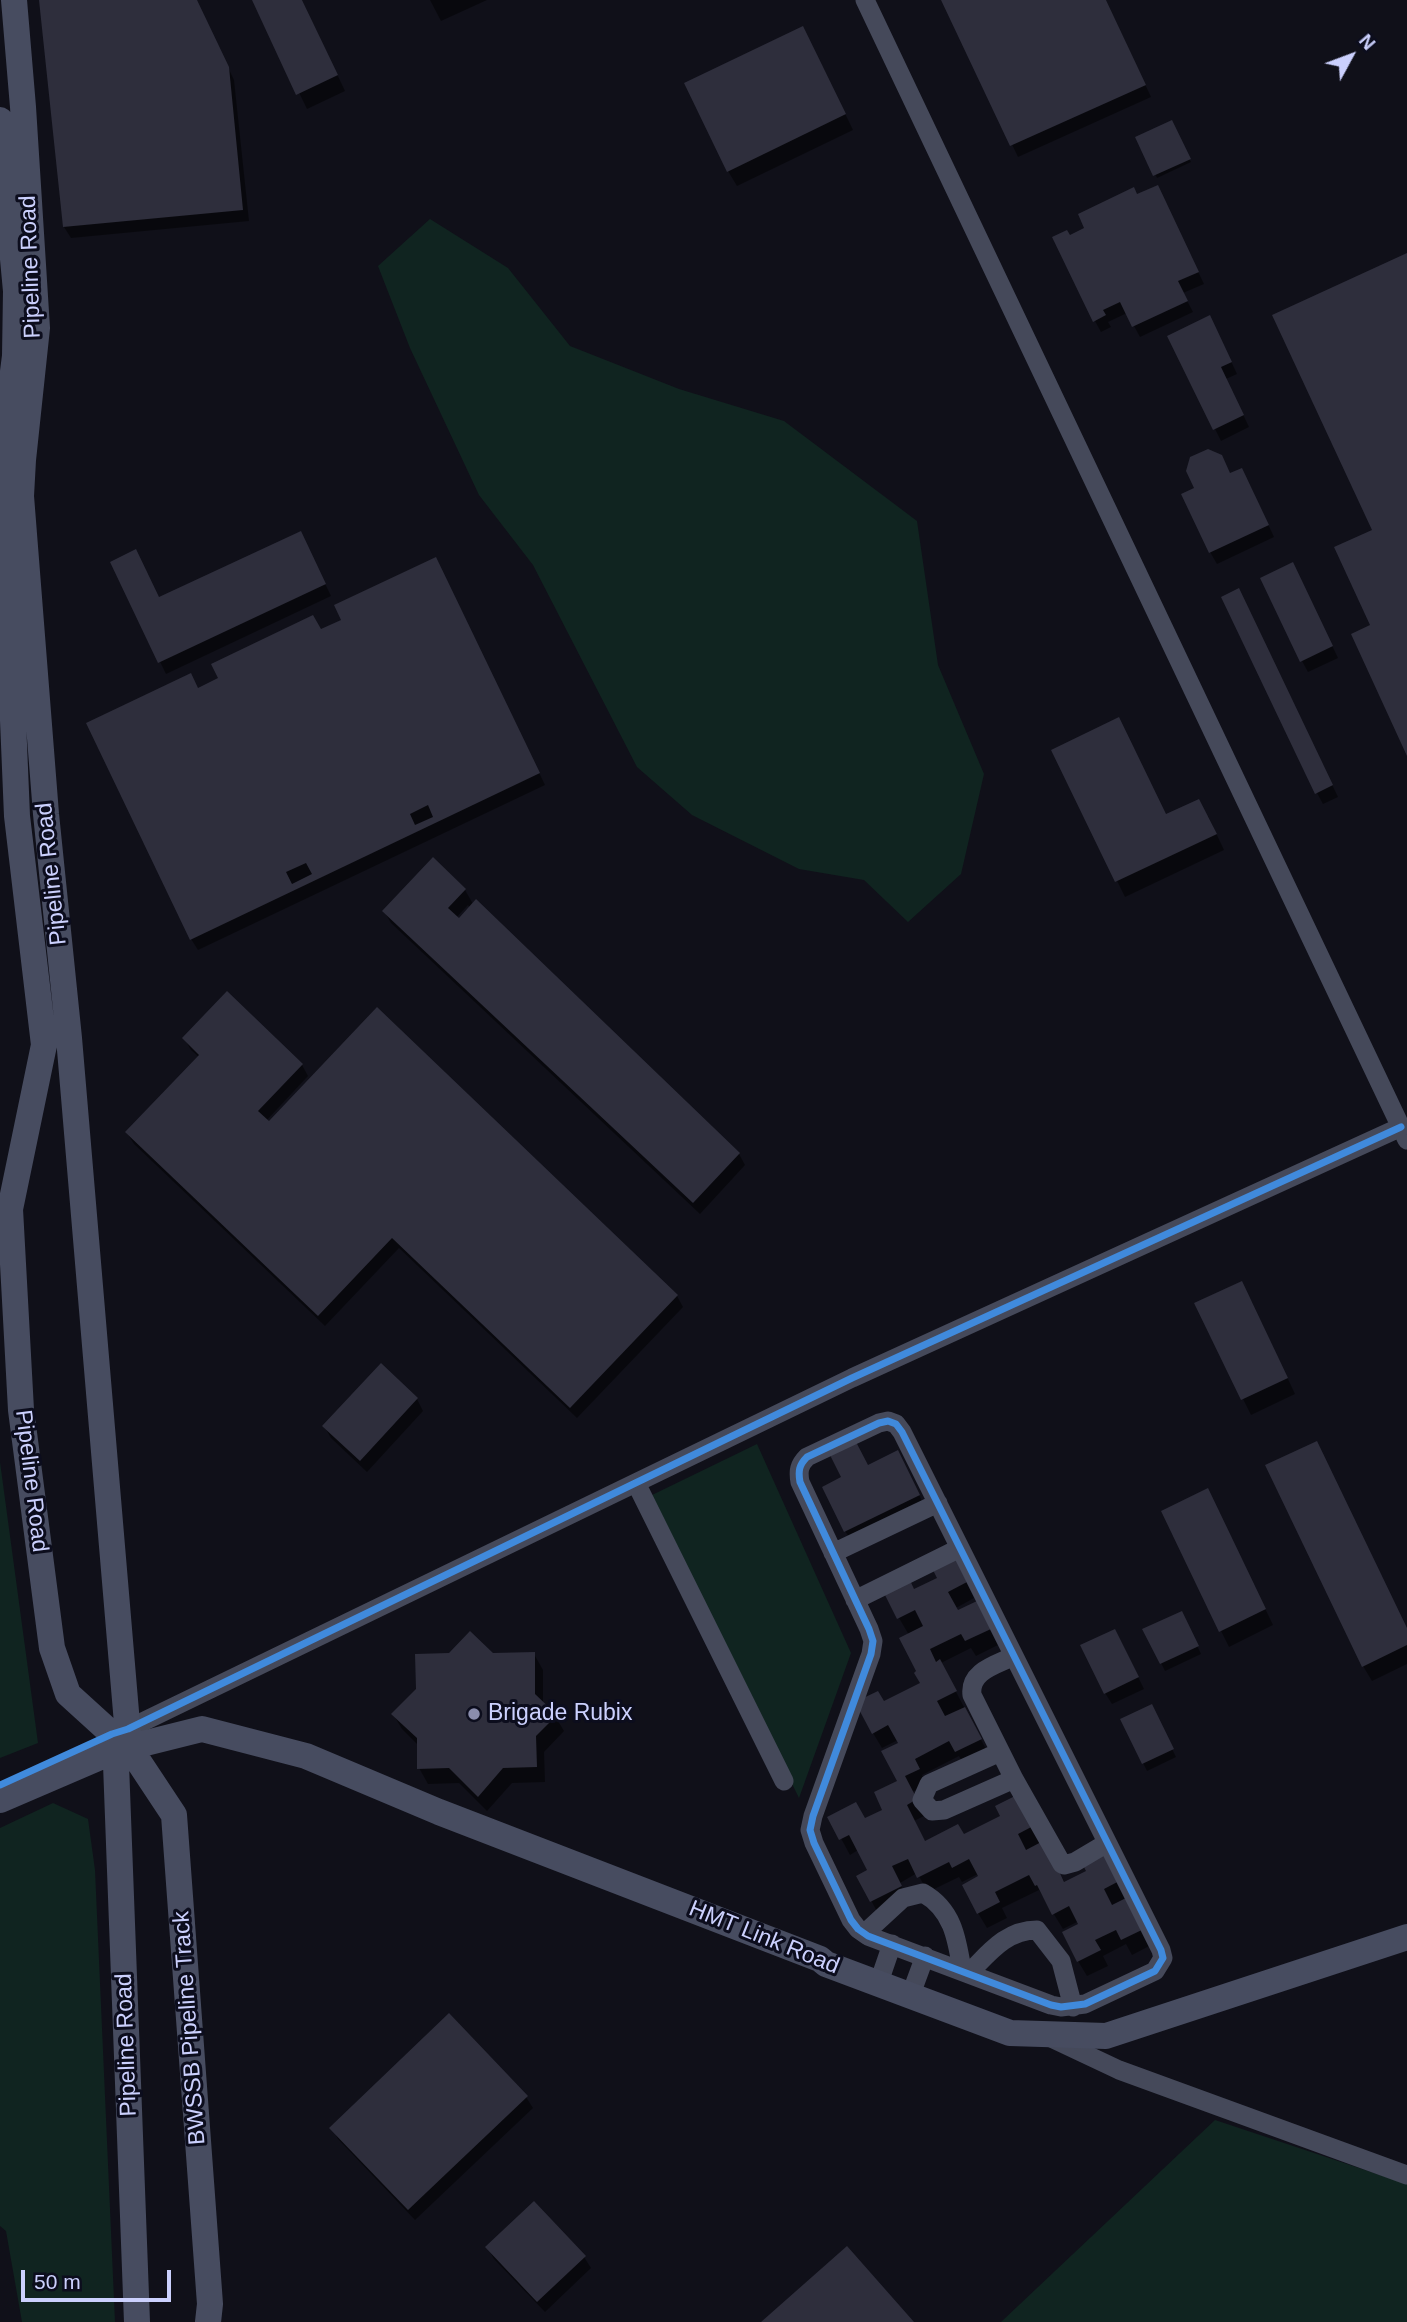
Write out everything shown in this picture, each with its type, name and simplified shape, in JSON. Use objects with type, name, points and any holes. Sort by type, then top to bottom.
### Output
[{"type":"main road","name":"Pipeline Road","points":[[14,0],[6,126],[37,328],[24,358],[2,457],[16,816],[44,1045],[10,1209],[21,1410],[52,1648],[68,1694],[121,1740]]},
{"type":"main road","name":"Pipeline Road","points":[[24,358],[21,496],[28,603],[69,1038],[121,1740],[137,2322]]},
{"type":"main road","name":"HMT Link Road","points":[[0,1785],[121,1740],[202,1729],[306,1756],[450,1816],[1010,2033],[1107,2036],[1407,1937]]},
{"type":"main road","points":[[0,1800],[121,1740]]},
{"type":"main road","name":"BWSSB Pipeline Track","points":[[121,1740],[174,1815],[210,2304],[208,2322]]},
{"type":"street","points":[[121,1740],[852,1378],[1404,1134],[866,0]]},
{"type":"street","points":[[888,1421],[896,1424],[960,1548],[1161,1950],[1163,1958],[1155,1971],[1085,2004],[1073,2007],[1051,2005],[858,1929],[851,1920],[810,1830],[871,1654],[873,1641],[800,1482],[800,1464],[807,1457],[879,1423],[888,1421]]},
{"type":"street","points":[[636,1483],[784,1781]]},
{"type":"street","points":[[833,1553],[937,1503]]},
{"type":"street","points":[[855,1600],[960,1548]]},
{"type":"street","points":[[1014,1656],[979,1674],[973,1679],[971,1686],[972,1695],[1000,1752],[1062,1864],[1075,1862],[1107,1843]]},
{"type":"street","points":[[1000,1752],[929,1784],[922,1800],[932,1811],[944,1810],[1014,1779]]},
{"type":"street","points":[[865,1933],[904,1898],[923,1893],[937,1901],[955,1931],[965,1972]]},
{"type":"street","points":[[965,1972],[1002,1940],[1024,1930],[1037,1930],[1061,1962],[1073,2007]]},
{"type":"street","points":[[879,1982],[892,1944]]},
{"type":"street","points":[[911,1994],[925,1956]]},
{"type":"street","points":[[1042,2034],[1119,2070],[1407,2175]]},
{"type":"green space","points":[[430,219],[508,268],[570,346],[679,389],[784,421],[917,521],[938,665],[984,774],[961,874],[908,922],[864,880],[799,869],[692,815],[637,767],[533,565],[479,495],[410,348],[378,266]]},
{"type":"green space","points":[[757,1444],[851,1653],[799,1798],[650,1496]]},
{"type":"green space","points":[[0,1462],[38,1743],[0,1758]]},
{"type":"green space","points":[[53,1803],[88,1819],[95,1870],[115,2322],[22,2322],[6,2231],[0,2226],[0,1828]]},
{"type":"green space","points":[[1215,2120],[1407,2184],[1407,2322],[1001,2322]]},
{"type":"building","points":[[39,0],[197,0],[229,67],[243,210],[63,227]]},
{"type":"building","points":[[252,0],[302,0],[338,75],[296,95]]},
{"type":"building","points":[[941,0],[1106,0],[1146,85],[1010,146]]},
{"type":"building","points":[[803,26],[846,114],[727,172],[684,83]]},
{"type":"building","points":[[1172,120],[1191,159],[1153,176],[1135,137]]},
{"type":"building","points":[[1158,185],[1199,272],[1178,281],[1188,301],[1132,327],[1120,302],[1103,310],[1106,315],[1093,322],[1052,237],[1067,230],[1070,235],[1084,228],[1078,214],[1134,187],[1137,194]]},
{"type":"building","points":[[1407,253],[1407,756],[1351,634],[1370,625],[1334,547],[1372,530],[1272,315]]},
{"type":"building","points":[[1210,315],[1232,362],[1221,367],[1244,415],[1213,430],[1167,336]]},
{"type":"building","points":[[1208,449],[1222,455],[1230,473],[1242,468],[1269,525],[1209,553],[1181,494],[1194,488],[1186,471],[1190,457]]},
{"type":"building","points":[[301,531],[326,584],[158,663],[110,562],[136,549],[159,597]]},
{"type":"building","points":[[436,557],[540,773],[190,940],[86,723],[191,673],[198,688],[218,678],[211,664],[313,615],[321,629],[341,620],[334,605]],"holes":[[[428,805],[433,817],[415,825],[410,814]],[[306,863],[312,874],[292,884],[286,872]]]},
{"type":"building","points":[[1293,562],[1333,646],[1300,662],[1260,578]]},
{"type":"building","points":[[1239,588],[1333,785],[1315,794],[1221,597]]},
{"type":"building","points":[[1119,717],[1166,814],[1199,799],[1217,834],[1115,882],[1051,750]]},
{"type":"building","points":[[433,857],[466,889],[448,908],[459,918],[476,899],[740,1153],[693,1203],[382,911]]},
{"type":"building","points":[[227,991],[303,1064],[258,1111],[269,1121],[377,1007],[678,1295],[570,1408],[392,1238],[318,1316],[125,1132],[199,1055],[182,1038]]},
{"type":"building","points":[[1242,1281],[1288,1378],[1241,1400],[1194,1303]]},
{"type":"building","points":[[381,1363],[418,1398],[360,1461],[322,1426]]},
{"type":"building","points":[[855,1440],[868,1465],[898,1450],[920,1495],[844,1532],[822,1487],[841,1477],[829,1453]]},
{"type":"building","points":[[1317,1441],[1407,1628],[1407,1645],[1362,1667],[1265,1465]]},
{"type":"building","points":[[1208,1488],[1266,1609],[1219,1632],[1161,1511]]},
{"type":"building","points":[[954,1555],[967,1582],[948,1592],[958,1610],[977,1601],[991,1629],[965,1641],[961,1634],[930,1649],[936,1662],[940,1659],[957,1691],[937,1701],[945,1716],[965,1707],[982,1739],[955,1752],[949,1741],[915,1759],[920,1769],[905,1776],[917,1799],[907,1805],[925,1841],[958,1824],[964,1834],[1000,1816],[995,1806],[1021,1793],[1037,1824],[1018,1834],[1026,1850],[1045,1840],[1064,1882],[1086,1871],[1081,1861],[1107,1847],[1123,1879],[1104,1889],[1112,1905],[1132,1895],[1148,1927],[1121,1940],[1116,1930],[1095,1940],[1101,1950],[1077,1962],[1062,1932],[1078,1924],[1069,1906],[1052,1915],[1029,1875],[995,1892],[1000,1902],[977,1914],[962,1885],[978,1876],[969,1859],[952,1868],[949,1862],[917,1878],[908,1859],[892,1866],[902,1886],[870,1902],[856,1876],[867,1870],[849,1835],[839,1840],[827,1817],[856,1802],[865,1818],[882,1810],[874,1792],[897,1781],[881,1751],[898,1743],[888,1725],[872,1734],[855,1702],[878,1691],[884,1701],[920,1683],[899,1638],[923,1626],[915,1610],[897,1619],[882,1589],[908,1576],[914,1589],[937,1578],[931,1566]]},
{"type":"building","points":[[1182,1611],[1199,1646],[1160,1664],[1142,1629]]},
{"type":"building","points":[[1115,1629],[1139,1677],[1104,1694],[1080,1645]]},
{"type":"building","name":"Brigade Rubix","points":[[470,1631],[493,1653],[535,1652],[535,1694],[557,1715],[536,1736],[537,1767],[503,1768],[478,1797],[449,1768],[417,1769],[417,1738],[391,1714],[416,1689],[415,1654],[449,1653]]},
{"type":"building","points":[[1152,1704],[1174,1749],[1142,1764],[1120,1719]]},
{"type":"building","points":[[449,2013],[528,2096],[408,2210],[329,2128]]},
{"type":"building","points":[[534,2201],[586,2256],[537,2302],[485,2247]]},
{"type":"building","points":[[847,2246],[914,2322],[761,2322]]},
{"type":"cycle path","points":[[0,1785],[128,1729],[852,1378],[1401,1127]]},
{"type":"cycle path","points":[[888,1421],[896,1424],[902,1432],[1161,1950],[1163,1958],[1155,1971],[1085,2004],[1061,2007],[1051,2005],[868,1936],[851,1920],[814,1843],[810,1830],[813,1816],[871,1654],[873,1641],[800,1482],[800,1468],[807,1457],[888,1421]]},
{"type":"place","name":"Brigade Rubix","points":[[474,1714]]}]
